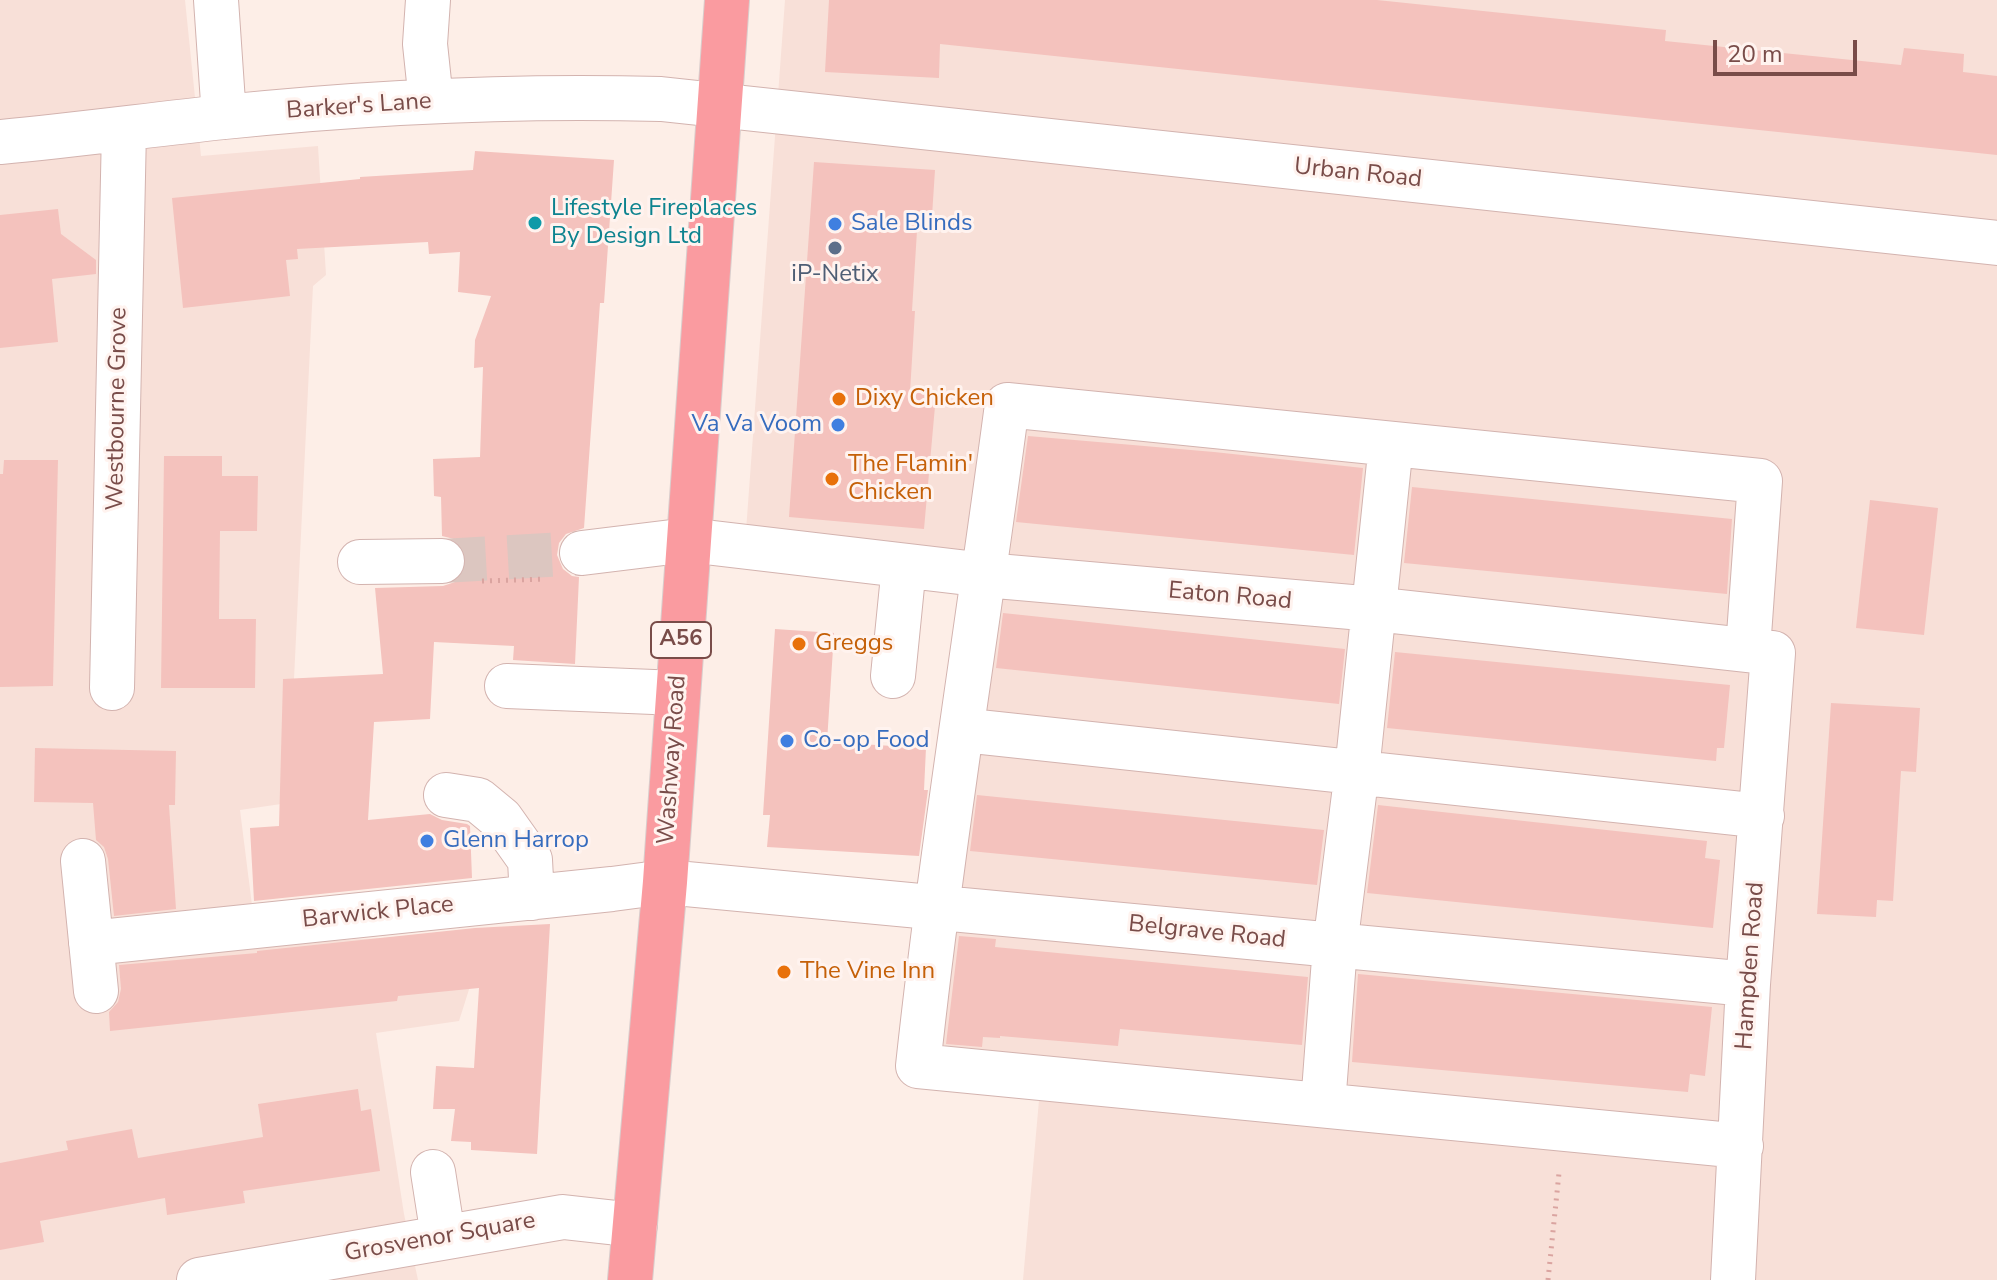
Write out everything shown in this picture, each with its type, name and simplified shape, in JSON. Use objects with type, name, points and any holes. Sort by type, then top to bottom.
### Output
[{"type":"highway","name":"Washway Road","points":[[630,1280],[665,882],[727,0]]},
{"type":"street","points":[[216,0],[224,117]]},
{"type":"street","points":[[428,0],[425,44],[431,101]]},
{"type":"street","name":"Barker's Lane","points":[[0,142],[224,117],[431,101],[577,97],[719,105]]},
{"type":"street","name":"Urban Road","points":[[719,105],[1997,243]]},
{"type":"street","name":"Westbourne Grove","points":[[112,688],[124,130]]},
{"type":"street","points":[[1323,1105],[1335,946],[1357,771],[1391,444],[1007,405],[985,575],[935,905],[918,1066],[1741,1146]]},
{"type":"street","name":"Hampden Road","points":[[1391,444],[1760,481],[1762,816],[1748,984],[1733,1280]]},
{"type":"street","name":"Eaton Road","points":[[566,566],[688,540],[985,575],[1374,609],[1760,651]]},
{"type":"street","points":[[360,562],[458,571]]},
{"type":"street","points":[[893,676],[904,566]]},
{"type":"street","points":[[507,686],[678,693]]},
{"type":"street","points":[[962,730],[1762,816]]},
{"type":"street","points":[[446,795],[478,800],[501,819],[530,860],[532,898]]},
{"type":"street","points":[[83,861],[96,991]]},
{"type":"street","name":"Barwick Place","points":[[91,943],[665,882]]},
{"type":"street","name":"Belgrave Road","points":[[665,882],[935,905],[1748,984]]},
{"type":"street","points":[[433,1172],[443,1236]]},
{"type":"street","name":"Grosvenor Square","points":[[199,1280],[563,1217],[635,1225]]},
{"type":"path","points":[[458,571],[566,566]]},
{"type":"path","points":[[1548,1280],[1563,1129]]},
{"type":"shaded area","points":[[0,0],[185,0],[201,156],[318,146],[326,275],[313,286],[288,803],[240,810],[257,945],[468,933],[472,980],[459,1021],[376,1033],[404,1214],[418,1280],[0,1280]]},
{"type":"shaded area","points":[[785,0],[1997,0],[1997,1280],[1023,1280],[1040,1089],[928,1077],[993,595],[744,558]]},
{"type":"building","points":[[829,0],[1377,0],[1666,30],[1665,41],[1901,65],[1904,48],[1964,54],[1963,72],[1997,76],[1997,155],[940,44],[939,78],[825,72]]},
{"type":"building","points":[[475,151],[614,160],[584,528],[566,534],[559,543],[557,555],[563,569],[579,577],[575,664],[513,660],[514,646],[434,642],[430,719],[374,722],[368,820],[430,814],[442,820],[467,824],[470,826],[472,878],[254,901],[250,828],[279,826],[283,679],[383,674],[375,588],[443,586],[455,582],[464,572],[467,560],[463,548],[454,539],[442,536],[441,497],[434,496],[433,459],[480,457],[483,367],[474,368],[475,340],[491,296],[458,292],[460,252],[429,254],[428,242],[297,249],[298,259],[286,260],[290,296],[183,308],[172,198],[360,177],[473,170]]},
{"type":"building","points":[[814,162],[935,170],[932,216],[918,215],[912,311],[915,311],[910,392],[936,395],[924,529],[789,517]]},
{"type":"building","points":[[58,209],[61,234],[96,260],[96,274],[52,279],[58,342],[0,348],[0,215]]},
{"type":"building","points":[[1028,436],[1363,468],[1354,555],[1016,522]]},
{"type":"building","points":[[164,456],[222,456],[222,476],[258,476],[257,531],[220,531],[219,619],[256,619],[255,688],[161,688]]},
{"type":"building","points":[[4,460],[58,460],[53,686],[0,687],[0,474],[3,474]]},
{"type":"building","points":[[1412,487],[1732,519],[1727,594],[1404,563]]},
{"type":"building","points":[[1870,500],[1938,508],[1924,635],[1856,628]]},
{"type":"building","points":[[1003,613],[1345,649],[1339,704],[996,668]]},
{"type":"building","points":[[775,629],[834,633],[827,742],[926,748],[924,790],[928,790],[919,856],[767,847],[770,815],[763,815]]},
{"type":"building","points":[[1395,652],[1730,685],[1724,748],[1717,748],[1716,761],[1387,728]]},
{"type":"building","points":[[1831,703],[1920,708],[1916,772],[1901,771],[1893,901],[1877,900],[1876,917],[1817,914]]},
{"type":"building","points":[[35,748],[176,751],[175,805],[169,805],[176,909],[114,916],[108,859],[104,847],[96,840],[93,803],[34,802]]},
{"type":"building","points":[[977,795],[1324,830],[1317,885],[970,851]]},
{"type":"building","points":[[1378,805],[1707,841],[1705,858],[1720,860],[1713,928],[1367,893]]},
{"type":"building","points":[[550,924],[537,1154],[471,1150],[471,1142],[451,1141],[455,1109],[433,1109],[436,1066],[474,1068],[479,988],[398,996],[397,1001],[110,1031],[109,1012],[118,1002],[121,989],[119,965],[475,928]]},
{"type":"building","points":[[959,936],[996,939],[995,947],[1308,977],[1302,1045],[1120,1029],[1118,1046],[1000,1036],[983,1037],[982,1047],[946,1044]]},
{"type":"building","points":[[1358,974],[1712,1007],[1705,1076],[1690,1074],[1688,1092],[1352,1062]]},
{"type":"building","points":[[358,1089],[361,1111],[371,1109],[380,1171],[243,1191],[245,1203],[167,1215],[165,1198],[40,1221],[44,1242],[0,1250],[0,1163],[68,1150],[66,1141],[132,1129],[138,1158],[263,1137],[258,1104]]},
{"type":"tunnel","points":[[442,561],[582,553]]},
{"type":"place","name":"Lifestyle Fireplaces By Design Ltd","points":[[535,223]]},
{"type":"place","name":"Sale Blinds","points":[[835,224]]},
{"type":"place","name":"iP-Netix","points":[[835,248]]},
{"type":"place","name":"Dixy Chicken","points":[[839,399]]},
{"type":"place","name":"Va Va Voom","points":[[838,425]]},
{"type":"place","name":"The Flamin' Chicken","points":[[832,479]]},
{"type":"place","name":"Greggs","points":[[799,644]]},
{"type":"place","name":"Co-op Food","points":[[787,741]]},
{"type":"place","name":"Glenn Harrop","points":[[427,841]]},
{"type":"place","name":"The Vine Inn","points":[[784,972]]}]
